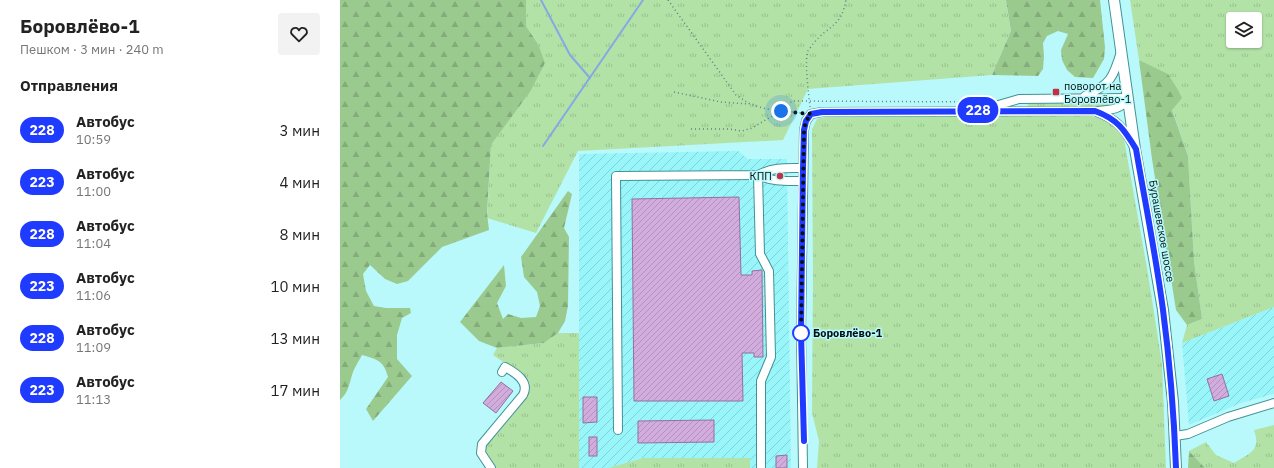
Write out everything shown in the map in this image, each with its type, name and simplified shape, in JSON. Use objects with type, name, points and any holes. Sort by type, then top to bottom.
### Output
[{"type":"main road","name":"Бурашевское шоссе","points":[[1114,0],[1136,149],[1163,310],[1170,372],[1176,468]]},
{"type":"street","points":[[1080,98],[1100,89],[1109,81],[1121,50]]},
{"type":"street","points":[[981,110],[1019,99],[1128,98]]},
{"type":"street","points":[[803,468],[801,333],[802,182],[804,130],[806,121],[811,114],[822,112],[981,110],[1095,111],[1115,109],[1125,103],[1128,98]]},
{"type":"street","points":[[1095,111],[1106,115],[1121,126],[1126,131],[1136,149]]},
{"type":"street","points":[[618,430],[616,176],[758,174],[768,169],[803,168]]},
{"type":"street","points":[[758,174],[768,180],[802,182]]},
{"type":"street","points":[[758,174],[760,254],[769,271],[771,357],[761,381],[761,468]]},
{"type":"street","points":[[491,468],[481,454],[482,444],[526,390],[525,383],[511,370],[505,367],[502,372]]},
{"type":"street","points":[[1175,436],[1188,434],[1228,417],[1274,404]]},
{"type":"path","points":[[668,0],[736,95],[750,104]]},
{"type":"path","points":[[674,92],[721,102],[750,104],[766,109],[811,114],[807,67],[808,51],[816,41],[838,21],[843,12],[846,0]]},
{"type":"shaded area","points":[[738,151],[748,159],[787,159],[791,468],[750,468],[750,458],[643,458],[608,468],[579,468],[579,154]]},
{"type":"shaded area","points":[[1274,307],[1274,394],[1241,403],[1189,425],[1182,343]]},
{"type":"green space","points":[[340,0],[526,0],[526,26],[538,44],[545,63],[530,92],[491,145],[487,213],[489,230],[442,247],[408,281],[397,284],[385,279],[370,265],[363,274],[366,291],[374,306],[386,308],[410,308],[411,313],[402,318],[397,335],[397,359],[412,376],[373,421],[366,409],[388,377],[384,367],[379,362],[362,355],[355,367],[347,392],[340,400]]},
{"type":"green space","points":[[526,0],[1006,0],[1011,31],[992,75],[808,89],[783,140],[578,151],[536,233],[487,218],[491,145],[530,92],[538,44],[526,26]]},
{"type":"green space","points":[[1006,0],[1100,0],[1105,47],[1104,59],[1093,78],[1075,77],[1067,70],[1062,60],[1061,50],[1068,34],[1058,31],[1047,36],[1043,43],[1043,69],[1038,76],[992,75],[1011,31]]},
{"type":"green space","points":[[1130,0],[1274,0],[1274,307],[1182,343],[1187,325],[1202,319],[1194,261],[1188,156],[1172,109],[1153,68],[1139,60]]},
{"type":"green space","points":[[1139,60],[1168,74],[1182,98],[1172,110],[1188,156],[1194,261],[1202,319],[1187,325],[1176,310],[1152,159]]},
{"type":"green space","points":[[1116,103],[1113,107],[1029,107],[1027,105],[1029,104]]},
{"type":"green space","points":[[830,116],[1092,116],[1107,121],[1118,129],[1124,139],[1162,364],[1166,468],[817,468],[819,441],[812,413],[812,129],[817,119]]},
{"type":"green space","points":[[568,191],[572,194],[564,228],[569,237],[568,306],[565,321],[558,333],[544,343],[497,348],[479,341],[460,322],[504,265],[506,286],[497,303],[503,319],[508,314],[521,318],[536,317],[540,306],[537,292],[524,277],[521,257]]},
{"type":"green space","points":[[558,333],[579,333],[579,468],[494,468],[486,455],[485,445],[527,395],[530,384],[524,376],[493,355],[497,348],[544,343]]},
{"type":"green space","points":[[1274,425],[1274,468],[1205,468],[1189,451],[1206,442],[1216,455],[1234,463],[1253,451],[1256,443],[1254,430]]},
{"type":"green space","points":[[1189,451],[1205,468],[1188,468]]},
{"type":"green space","points":[[643,458],[750,458],[750,468],[608,468]]},
{"type":"building","points":[[739,197],[741,275],[752,275],[752,271],[762,270],[763,357],[754,357],[754,353],[742,353],[743,401],[634,401],[632,199]]},
{"type":"building","points":[[1222,374],[1229,396],[1214,401],[1207,379]]},
{"type":"building","points":[[501,382],[513,391],[496,413],[483,403]]},
{"type":"building","points":[[583,397],[597,397],[597,422],[583,423]]},
{"type":"building","points":[[714,420],[714,442],[638,443],[638,421]]},
{"type":"building","points":[[589,437],[597,437],[597,456],[589,456]]},
{"type":"building","points":[[787,455],[787,468],[776,468],[776,456]]},
{"type":"waterway","points":[[541,0],[570,55],[590,78]]},
{"type":"waterway","points":[[543,146],[643,0]]},
{"type":"bus line","name":"228","points":[[804,441],[801,333],[803,168],[804,130],[806,121],[811,114],[822,112],[981,110],[1095,111],[1106,115],[1121,126],[1126,131],[1136,149],[1163,310],[1168,349],[1173,402],[1176,468]]},
{"type":"place","name":"поворот на Боровлёво-1","points":[[1056,92]]},
{"type":"place","name":"КПП","points":[[780,176]]},
{"type":"place","name":"Боровлёво-1","points":[[801,333]]},
{"type":"route","points":[[781,111],[811,114],[806,121],[804,130],[801,333]]}]
